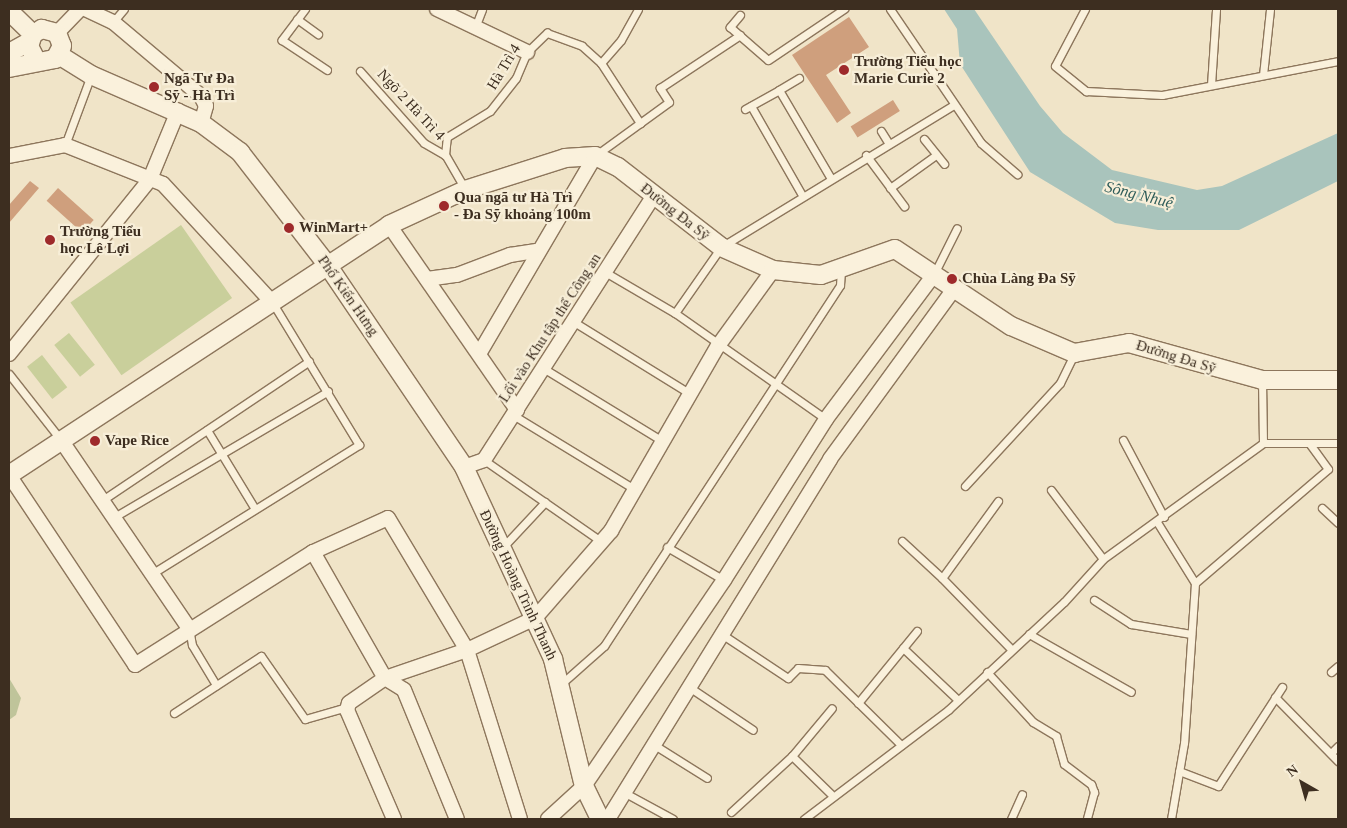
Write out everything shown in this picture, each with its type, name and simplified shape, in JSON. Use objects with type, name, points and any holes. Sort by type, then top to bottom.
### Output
[{"type":"street","points":[[57,33],[80,9]]},
{"type":"street","points":[[85,9],[113,22],[201,96],[206,106],[201,122]]},
{"type":"street","points":[[437,9],[476,25],[527,52]]},
{"type":"street","points":[[9,10],[31,38],[36,60]]},
{"type":"street","points":[[9,53],[48,29],[57,33],[62,46],[59,55],[50,62],[36,60],[9,68]]},
{"type":"street","name":"Phố Kiến Hưng","points":[[59,55],[91,75],[201,122],[240,152],[328,266],[464,467]]},
{"type":"street","points":[[9,354],[58,289],[150,179],[178,111]]},
{"type":"street","points":[[9,156],[65,145],[163,184],[272,302]]},
{"type":"street","points":[[520,819],[467,650],[388,518],[313,552],[188,628],[135,666],[9,475],[389,225],[465,190],[565,158],[595,156]]},
{"type":"street","points":[[479,354],[535,251],[595,156]]},
{"type":"street","name":"Đường Đa Sỹ","points":[[595,156],[654,195],[721,247],[773,270],[821,275],[841,270],[895,250],[1010,326],[1074,354],[1130,343],[1262,380],[1338,380]]},
{"type":"street","name":"Lối vào Khu tập thể Công an","points":[[484,460],[654,195]]},
{"type":"street","points":[[389,225],[479,354],[515,412]]},
{"type":"street","points":[[427,279],[457,275],[510,255],[535,251]]},
{"type":"street","points":[[394,819],[347,707],[385,678],[467,650],[535,618],[602,542],[718,346],[773,270]]},
{"type":"street","points":[[548,819],[584,786],[724,580],[826,419],[933,276]]},
{"type":"street","points":[[608,819],[627,794],[692,690],[723,635],[830,459],[954,289]]},
{"type":"street","points":[[61,440],[116,516],[188,628]]},
{"type":"street","points":[[464,467],[484,460]]},
{"type":"street","name":"Đường Hoàng Trình Thanh","points":[[464,467],[535,618],[560,684],[584,786],[600,819]]},
{"type":"street","points":[[313,552],[385,678],[404,690],[457,819]]},
{"type":"lane","points":[[113,22],[124,9]]},
{"type":"lane","points":[[305,9],[283,42],[327,70]]},
{"type":"lane","points":[[476,25],[482,9]]},
{"type":"lane","points":[[601,63],[621,40],[638,9]]},
{"type":"lane","points":[[740,15],[730,27],[768,60],[844,9]]},
{"type":"lane","points":[[890,9],[981,143],[1017,174]]},
{"type":"lane","points":[[1086,9],[1054,66],[1086,91],[1162,95],[1338,61]]},
{"type":"lane","points":[[1211,85],[1216,9]]},
{"type":"lane","points":[[1263,75],[1270,9]]},
{"type":"lane","points":[[298,19],[318,34]]},
{"type":"lane","name":"Hà Trì 4","points":[[445,155],[447,137],[490,111],[516,78],[527,52],[540,38],[552,33],[582,46],[601,63],[640,123]]},
{"type":"lane","points":[[595,156],[669,102],[660,88],[740,35]]},
{"type":"lane","name":"Ngõ 2 Hà Trì 4","points":[[360,71],[424,142],[445,155]]},
{"type":"lane","points":[[65,145],[91,75]]},
{"type":"lane","points":[[799,78],[748,108],[802,195]]},
{"type":"lane","points":[[778,90],[830,177]]},
{"type":"lane","points":[[675,313],[721,247],[866,155],[888,142],[918,130],[954,105]]},
{"type":"lane","points":[[881,131],[888,142]]},
{"type":"lane","points":[[924,139],[944,164]]},
{"type":"lane","points":[[445,155],[465,190]]},
{"type":"lane","points":[[866,155],[904,206]]},
{"type":"lane","points":[[890,188],[936,155]]},
{"type":"lane","points":[[933,276],[957,228]]},
{"type":"lane","points":[[560,684],[604,646],[840,285],[841,270]]},
{"type":"lane","points":[[605,272],[675,313],[718,346],[777,382],[826,419]]},
{"type":"lane","points":[[153,573],[359,446],[328,391],[272,302]]},
{"type":"lane","points":[[574,322],[689,393]]},
{"type":"lane","points":[[965,486],[1060,383],[1074,354]]},
{"type":"lane","points":[[104,499],[309,361]]},
{"type":"lane","points":[[544,368],[661,440]]},
{"type":"lane","points":[[9,374],[61,440]]},
{"type":"lane","points":[[1262,380],[1263,443]]},
{"type":"lane","points":[[116,516],[328,391]]},
{"type":"lane","points":[[515,412],[634,489]]},
{"type":"lane","points":[[207,430],[255,509]]},
{"type":"lane","points":[[1123,440],[1164,517]]},
{"type":"lane","points":[[804,819],[831,794],[900,745],[958,700],[1029,634],[1103,559],[1164,517],[1263,443],[1338,443]]},
{"type":"lane","points":[[1195,583],[1328,469],[1309,443]]},
{"type":"lane","points":[[484,460],[602,542]]},
{"type":"lane","points":[[1051,490],[1103,559]]},
{"type":"lane","points":[[501,549],[544,502]]},
{"type":"lane","points":[[942,578],[998,502]]},
{"type":"lane","points":[[1322,508],[1338,523]]},
{"type":"lane","points":[[1157,522],[1195,583],[1179,771],[1171,819]]},
{"type":"lane","points":[[902,541],[942,578],[1011,649]]},
{"type":"lane","points":[[667,547],[724,580]]},
{"type":"lane","points":[[1094,600],[1131,624],[1191,634]]},
{"type":"lane","points":[[188,628],[192,646],[216,685]]},
{"type":"lane","points":[[858,703],[917,631]]},
{"type":"lane","points":[[1029,634],[1131,692]]},
{"type":"lane","points":[[723,635],[788,678],[798,668],[825,670],[900,745]]},
{"type":"lane","points":[[904,648],[958,700]]},
{"type":"lane","points":[[174,713],[261,656],[305,719],[347,707]]},
{"type":"lane","points":[[1331,672],[1338,666]]},
{"type":"lane","points":[[987,672],[1033,722],[1056,736],[1064,764],[1092,784],[1094,792],[1087,819]]},
{"type":"lane","points":[[1179,771],[1218,786],[1282,687]]},
{"type":"lane","points":[[692,690],[753,730]]},
{"type":"lane","points":[[1275,697],[1338,761]]},
{"type":"lane","points":[[731,812],[792,756],[832,708]]},
{"type":"lane","points":[[656,746],[707,778]]},
{"type":"lane","points":[[1330,753],[1338,746]]},
{"type":"lane","points":[[792,756],[831,794]]},
{"type":"lane","points":[[627,794],[673,819]]},
{"type":"lane","points":[[1011,819],[1022,794]]},
{"type":"green space","points":[[181,225],[232,298],[121,375],[70,302]]},
{"type":"green space","points":[[69,333],[95,365],[80,377],[54,345]]},
{"type":"green space","points":[[42,355],[67,387],[52,399],[27,367]]},
{"type":"green space","points":[[9,678],[21,698],[16,715],[9,720]]},
{"type":"water","name":"Sông Nhuệ","points":[[944,9],[974,9],[1040,106],[1063,133],[1112,170],[1197,190],[1222,186],[1338,133],[1338,181],[1239,230],[1158,230],[1115,223],[1030,172],[960,64],[957,29]]},
{"type":"building","points":[[849,17],[869,47],[826,75],[851,113],[837,123],[792,55]]},
{"type":"building","points":[[893,100],[900,111],[857,138],[851,126]]},
{"type":"building","points":[[30,181],[39,188],[9,223],[9,205]]},
{"type":"building","points":[[58,188],[94,220],[82,233],[47,201]]},
{"type":"place","name":"Trường Tiểu học Marie Curie 2","points":[[844,70]]},
{"type":"place","name":"Ngã Tư Đa Sỹ - Hà Trì","points":[[154,87]]},
{"type":"place","name":"Qua ngã tư Hà Trì - Đa Sỹ khoảng 100m","points":[[444,206]]},
{"type":"place","name":"WinMart+","points":[[289,228]]},
{"type":"place","name":"Trường Tiểu học Lê Lợi","points":[[50,240]]},
{"type":"place","name":"Chùa Làng Đa Sỹ","points":[[952,279]]},
{"type":"place","name":"Vape Rice","points":[[95,441]]}]
